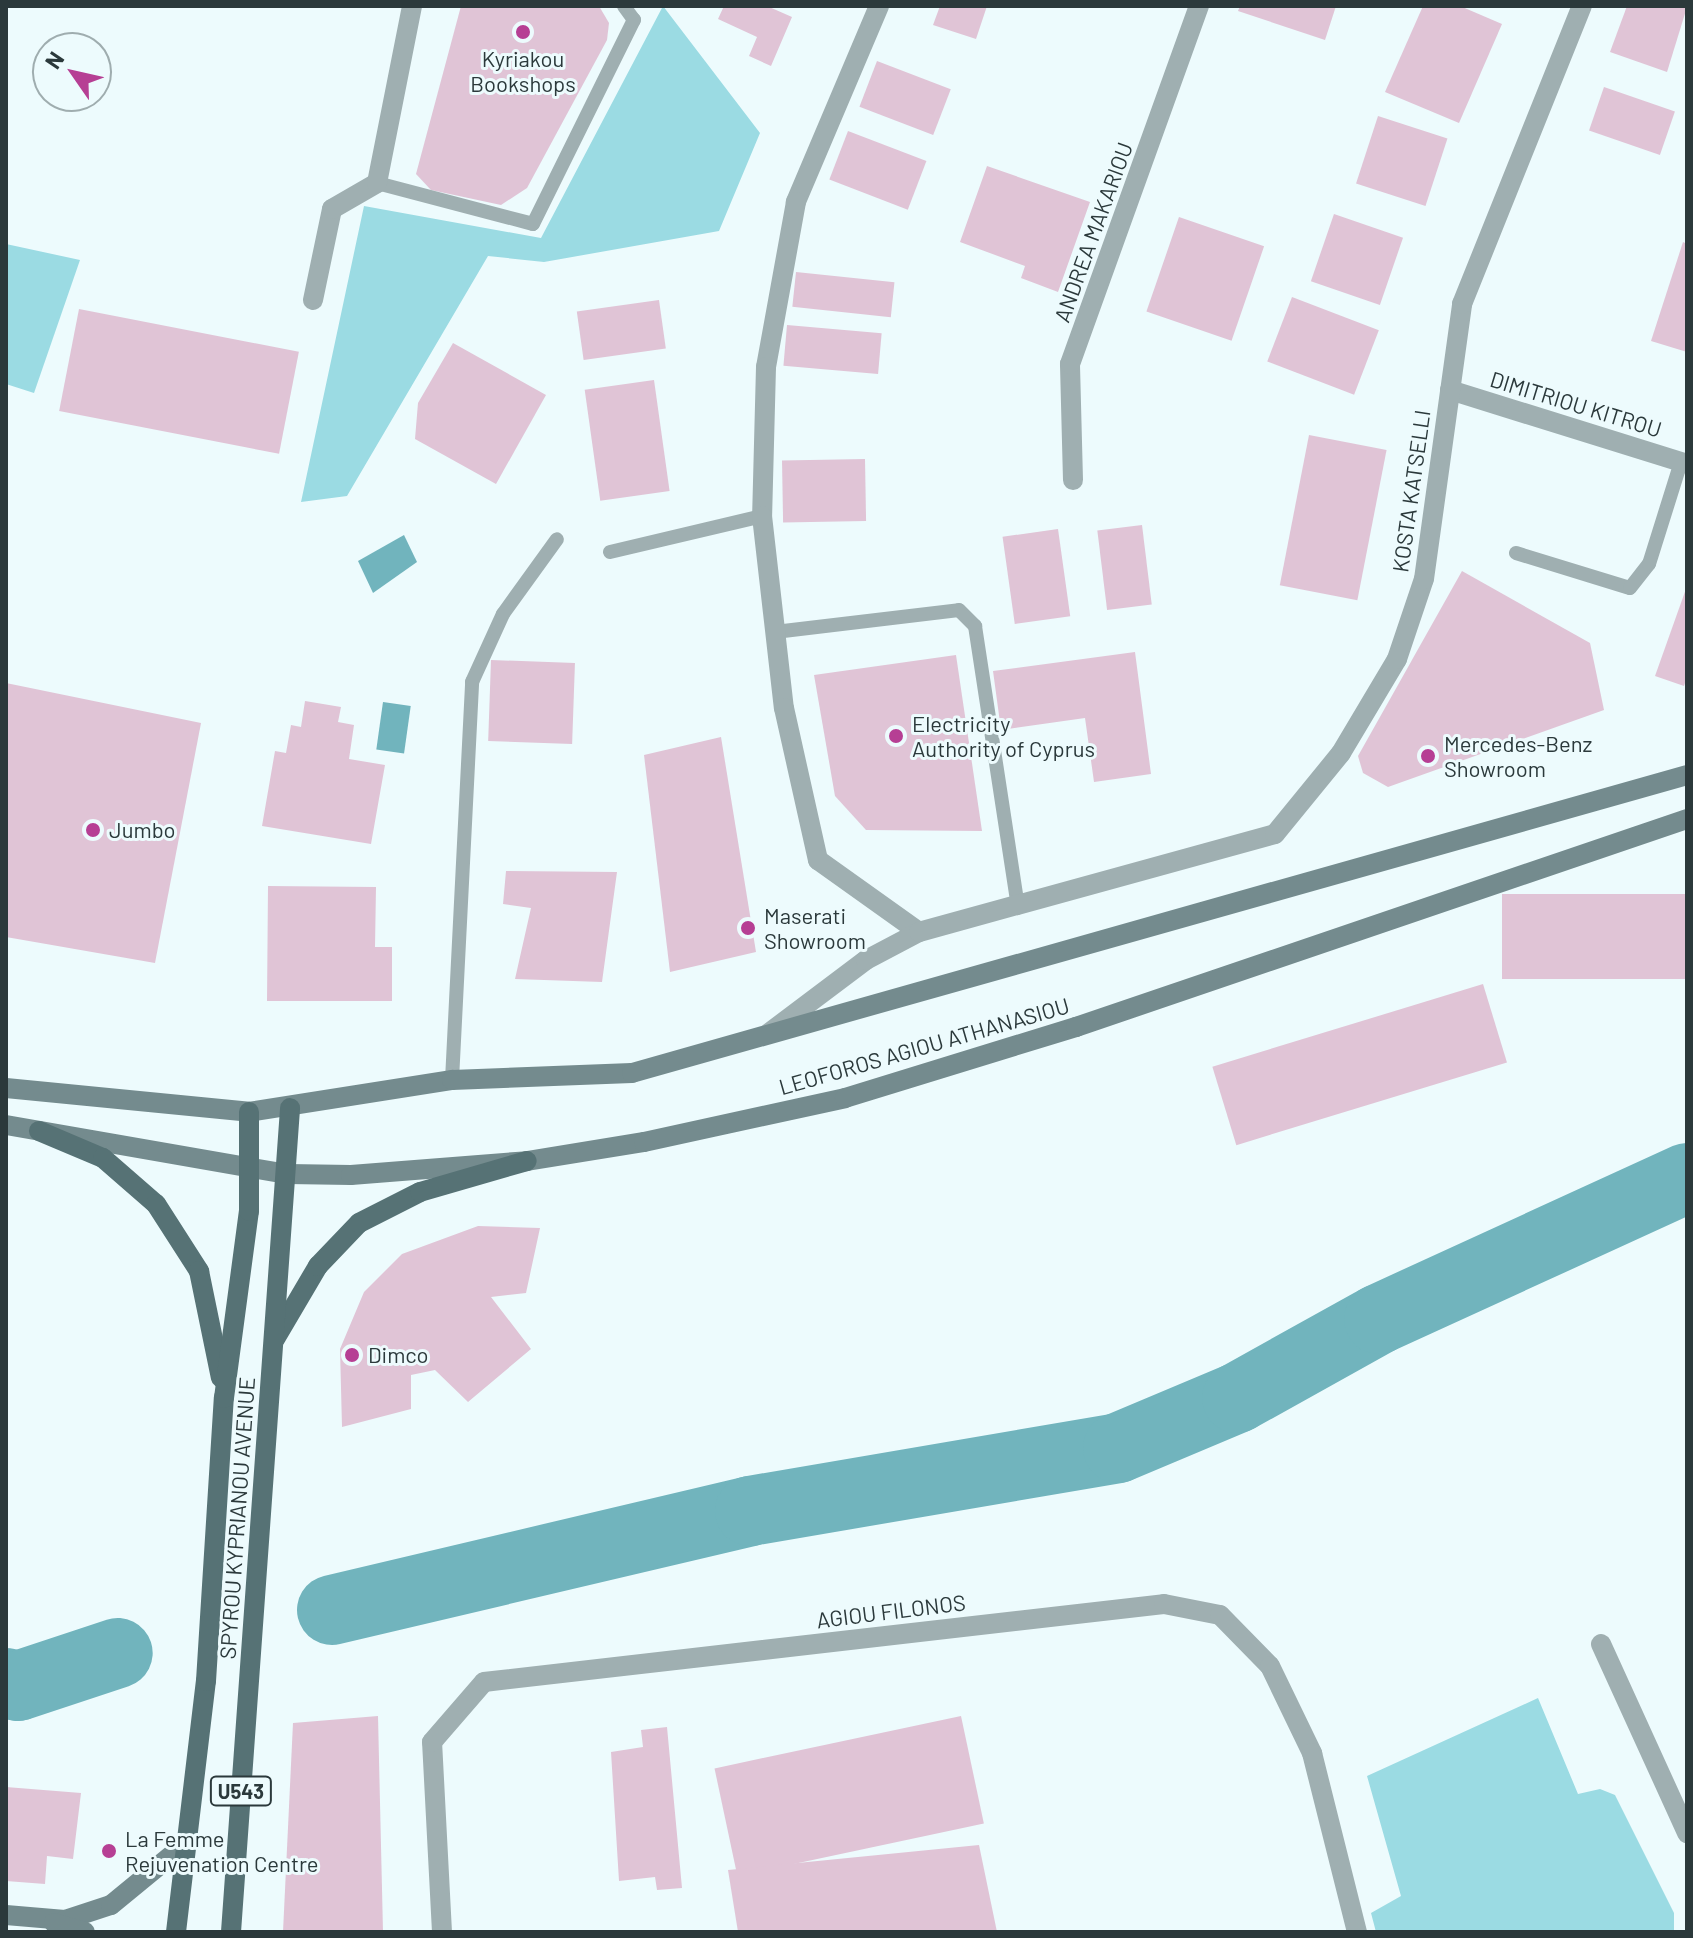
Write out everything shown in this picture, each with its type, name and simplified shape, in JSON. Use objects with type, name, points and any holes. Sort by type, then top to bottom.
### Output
[{"type":"main road","points":[[6,1088],[249,1112],[290,1108],[452,1080],[632,1073],[760,1040],[1687,775]]},
{"type":"main road","name":"LEOFOROS AGIOU ATHANASIOU","points":[[6,1125],[288,1174],[351,1175],[527,1161],[853,1096],[1076,1027],[1687,819]]},
{"type":"main road","name":"SPYROU KYPRIANOU AVENUE","points":[[231,1932],[288,1174],[290,1108]]},
{"type":"main road","name":"SPYROU KYPRIANOU AVENUE","points":[[176,1932],[190,1840],[206,1681],[224,1398],[249,1211],[249,1112]]},
{"type":"main road","points":[[39,1131],[103,1158],[156,1204],[199,1271],[224,1398]]},
{"type":"main road","points":[[273,1342],[318,1266],[359,1223],[420,1192],[527,1161]]},
{"type":"main road","points":[[6,1915],[65,1920],[111,1905],[190,1840]]},
{"type":"main road","points":[[31,1917],[85,1932]]},
{"type":"street","points":[[313,300],[332,209],[377,183],[412,6]]},
{"type":"street","points":[[879,6],[796,202],[766,367],[762,516],[784,708],[818,860],[919,932]]},
{"type":"street","name":"ANDREA MAKARIOU","points":[[1073,480],[1070,364],[1199,6]]},
{"type":"street","name":"KOSTA KATSELLI","points":[[760,1040],[866,960],[919,932],[1018,908],[1275,834],[1341,753],[1397,659],[1424,579],[1462,304],[1582,6]]},
{"type":"street","name":"DIMITRIOU KITROU","points":[[1450,390],[1684,463]]},
{"type":"street","name":"AGIOU FILONOS","points":[[442,1932],[432,1742],[484,1682],[1164,1604],[1220,1615],[1270,1666],[1312,1753],[1357,1932]]},
{"type":"street","points":[[1601,1644],[1687,1833]]},
{"type":"lane","points":[[377,183],[533,224],[634,20],[624,6]]},
{"type":"lane","points":[[1516,553],[1630,588],[1649,564],[1684,463]]},
{"type":"lane","points":[[610,552],[762,516]]},
{"type":"lane","points":[[452,1080],[472,682],[503,614],[557,539]]},
{"type":"lane","points":[[775,632],[959,610],[975,626],[1018,908]]},
{"type":"shaded area","points":[[663,6],[760,133],[719,231],[544,262],[488,256],[347,496],[301,502],[364,206],[541,238]]},
{"type":"shaded area","points":[[6,244],[80,260],[34,393],[6,384]]},
{"type":"shaded area","points":[[404,535],[417,562],[373,593],[358,561]]},
{"type":"shaded area","points":[[383,702],[411,706],[404,753],[376,750]]},
{"type":"shaded area","points":[[1538,1698],[1578,1794],[1600,1789],[1615,1795],[1674,1913],[1674,1932],[1376,1932],[1371,1913],[1401,1896],[1367,1776]]},
{"type":"building","points":[[461,6],[599,6],[609,23],[607,40],[527,188],[501,205],[431,190],[416,174]]},
{"type":"building","points":[[724,6],[767,6],[792,17],[771,66],[749,56],[757,37],[718,19]]},
{"type":"building","points":[[940,6],[987,6],[976,39],[933,25]]},
{"type":"building","points":[[1240,6],[1336,6],[1325,40],[1238,11]]},
{"type":"building","points":[[1423,6],[1460,6],[1502,24],[1459,123],[1385,92]]},
{"type":"building","points":[[1627,6],[1687,7],[1667,72],[1610,52]]},
{"type":"building","points":[[877,61],[951,89],[933,135],[859,107]]},
{"type":"building","points":[[1604,87],[1675,111],[1660,155],[1589,130]]},
{"type":"building","points":[[1378,116],[1447,139],[1425,206],[1356,184]]},
{"type":"building","points":[[848,131],[926,161],[908,210],[829,180]]},
{"type":"building","points":[[987,166],[1090,202],[1058,292],[1021,278],[1025,266],[960,242]]},
{"type":"building","points":[[1334,214],[1403,238],[1380,305],[1311,281]]},
{"type":"building","points":[[1179,217],[1264,246],[1232,341],[1146,312]]},
{"type":"building","points":[[1683,242],[1687,244],[1687,352],[1651,341]]},
{"type":"building","points":[[796,272],[894,282],[891,317],[792,307]]},
{"type":"building","points":[[1292,297],[1379,330],[1354,395],[1267,361]]},
{"type":"building","points":[[659,300],[666,349],[584,360],[577,312]]},
{"type":"building","points":[[79,309],[299,352],[279,454],[59,411]]},
{"type":"building","points":[[787,325],[882,333],[878,374],[783,366]]},
{"type":"building","points":[[453,343],[546,395],[496,484],[415,439],[418,403]]},
{"type":"building","points":[[654,380],[670,491],[600,501],[585,390]]},
{"type":"building","points":[[1309,435],[1387,450],[1357,600],[1280,585]]},
{"type":"building","points":[[865,459],[866,521],[783,522],[782,460]]},
{"type":"building","points":[[1142,525],[1152,604],[1107,610],[1097,530]]},
{"type":"building","points":[[1058,529],[1070,616],[1015,624],[1003,537]]},
{"type":"building","points":[[1462,571],[1590,643],[1604,710],[1388,787],[1363,773],[1358,756]]},
{"type":"building","points":[[1687,586],[1687,677],[1684,686],[1655,676]]},
{"type":"building","points":[[1135,652],[1151,774],[1094,782],[1085,718],[1001,730],[993,671]]},
{"type":"building","name":"Electricity Authority of Cyprus","points":[[956,655],[982,831],[866,830],[835,796],[814,675]]},
{"type":"building","points":[[491,660],[575,663],[572,744],[488,741]]},
{"type":"building","name":"Jumbo","points":[[6,683],[201,723],[155,963],[6,937]]},
{"type":"building","points":[[305,701],[341,707],[338,722],[354,725],[349,759],[385,765],[371,844],[262,826],[275,751],[286,753],[291,725],[301,727]]},
{"type":"building","points":[[721,737],[756,952],[670,972],[644,755]]},
{"type":"building","points":[[506,871],[617,872],[602,982],[515,979],[531,908],[503,904]]},
{"type":"building","points":[[268,886],[376,887],[375,947],[392,947],[392,1001],[267,1001]]},
{"type":"building","points":[[1502,894],[1687,894],[1687,979],[1502,979]]},
{"type":"building","points":[[1483,984],[1507,1062],[1236,1145],[1212,1067]]},
{"type":"building","points":[[478,1226],[540,1228],[526,1293],[491,1297],[531,1349],[468,1402],[435,1370],[411,1375],[411,1409],[342,1427],[340,1349],[364,1292],[402,1254]]},
{"type":"building","points":[[378,1716],[383,1932],[283,1932],[293,1723]]},
{"type":"building","points":[[961,1716],[984,1824],[737,1876],[715,1768]]},
{"type":"building","points":[[667,1727],[682,1888],[657,1890],[655,1877],[619,1881],[611,1752],[643,1747],[641,1730]]},
{"type":"building","points":[[6,1787],[81,1793],[73,1859],[47,1856],[45,1884],[6,1881]]},
{"type":"building","points":[[979,1845],[997,1932],[738,1932],[728,1870]]},
{"type":"waterway","points":[[332,1610],[750,1511],[1118,1448],[1237,1398],[1379,1319],[1687,1178]]},
{"type":"waterway","points":[[6,1683],[18,1686],[118,1653]]},
{"type":"place","name":"Kyriakou Bookshops","points":[[523,32]]},
{"type":"place","name":"Electricity Authority of Cyprus","points":[[896,736]]},
{"type":"place","name":"Mercedes-Benz Showroom","points":[[1428,756]]},
{"type":"place","name":"Jumbo","points":[[93,830]]},
{"type":"place","name":"Maserati Showroom","points":[[748,928]]},
{"type":"place","name":"Dimco","points":[[352,1355]]},
{"type":"place","name":"La Femme Rejuvenation Centre","points":[[109,1851]]}]
